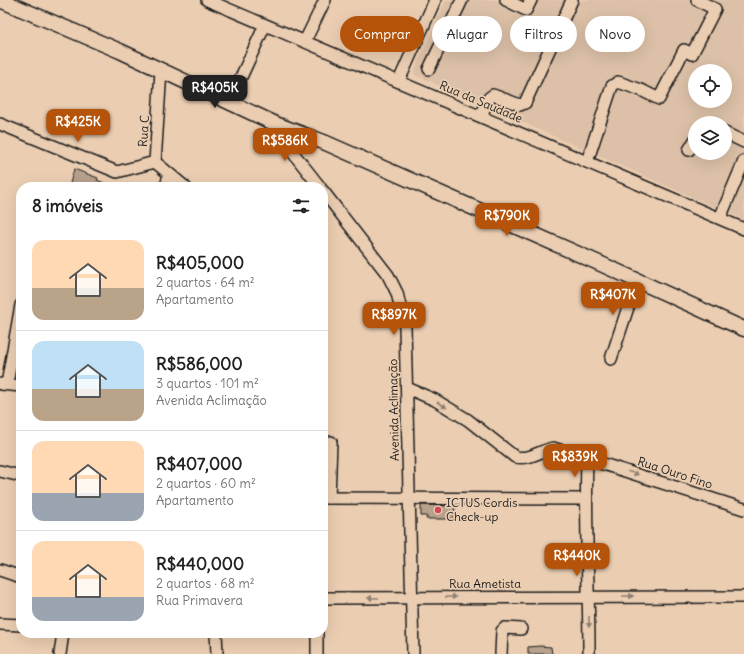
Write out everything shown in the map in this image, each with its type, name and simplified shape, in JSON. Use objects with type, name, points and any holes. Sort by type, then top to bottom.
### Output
[{"type":"main road","points":[[0,0],[230,101],[278,125],[333,147],[637,280],[744,329]]},
{"type":"street","name":"Rua da Saudade","points":[[207,0],[221,3],[265,25],[744,229]]},
{"type":"street","points":[[305,41],[325,0]]},
{"type":"street","points":[[399,81],[435,0]]},
{"type":"street","points":[[429,69],[462,0]]},
{"type":"street","points":[[506,0],[526,10],[531,0]]},
{"type":"street","points":[[481,116],[489,98],[493,96],[520,105],[525,102],[572,0]]},
{"type":"street","points":[[587,162],[612,86],[618,82],[641,90],[659,100],[684,50],[692,54],[715,10],[713,4],[697,0]]},
{"type":"street","points":[[230,101],[265,25]]},
{"type":"street","name":"Rua C","points":[[161,71],[155,162],[179,182]]},
{"type":"street","points":[[0,124],[117,172],[155,162]]},
{"type":"street","points":[[278,125],[283,140],[316,182]]},
{"type":"street","points":[[732,137],[744,142]]},
{"type":"street","points":[[720,218],[744,161]]},
{"type":"street","points":[[167,182],[169,174]]},
{"type":"street","name":"Avenida Aclimação","points":[[328,197],[388,275],[397,293],[405,327],[413,654]]},
{"type":"street","points":[[611,359],[637,280]]},
{"type":"street","points":[[16,328],[4,384],[16,385]]},
{"type":"street","name":"Rua Ouro Fino","points":[[407,388],[435,400],[468,420],[515,457],[532,457],[544,450],[553,448],[744,508]]},
{"type":"street","points":[[328,476],[331,442]]},
{"type":"street","points":[[587,458],[586,499],[589,654]]},
{"type":"street","points":[[0,471],[16,475]]},
{"type":"street","points":[[328,498],[586,499]]},
{"type":"street","points":[[0,570],[16,575]]},
{"type":"street","name":"Rua Ametista","points":[[328,598],[589,596],[744,597]]},
{"type":"street","points":[[0,624],[16,625]]},
{"type":"street","points":[[501,654],[502,631],[505,628],[522,629]]},
{"type":"street","points":[[60,654],[62,638]]},
{"type":"street","points":[[216,638],[217,654]]},
{"type":"street","points":[[317,638],[317,654]]},
{"type":"shaded area","points":[[446,0],[744,0],[744,220],[413,74],[432,31],[432,52],[502,52],[502,16],[439,16]]},
{"type":"building","points":[[74,169],[98,178],[97,180],[102,182],[70,182]]},
{"type":"building","name":"ICTUS Cordis Check-up","points":[[421,505],[455,506],[454,519],[426,519],[427,516],[421,516]]},
{"type":"building","points":[[528,647],[551,647],[552,654],[528,654]]},
{"type":"place","name":"ICTUS Cordis Check-up","points":[[438,510]]}]
